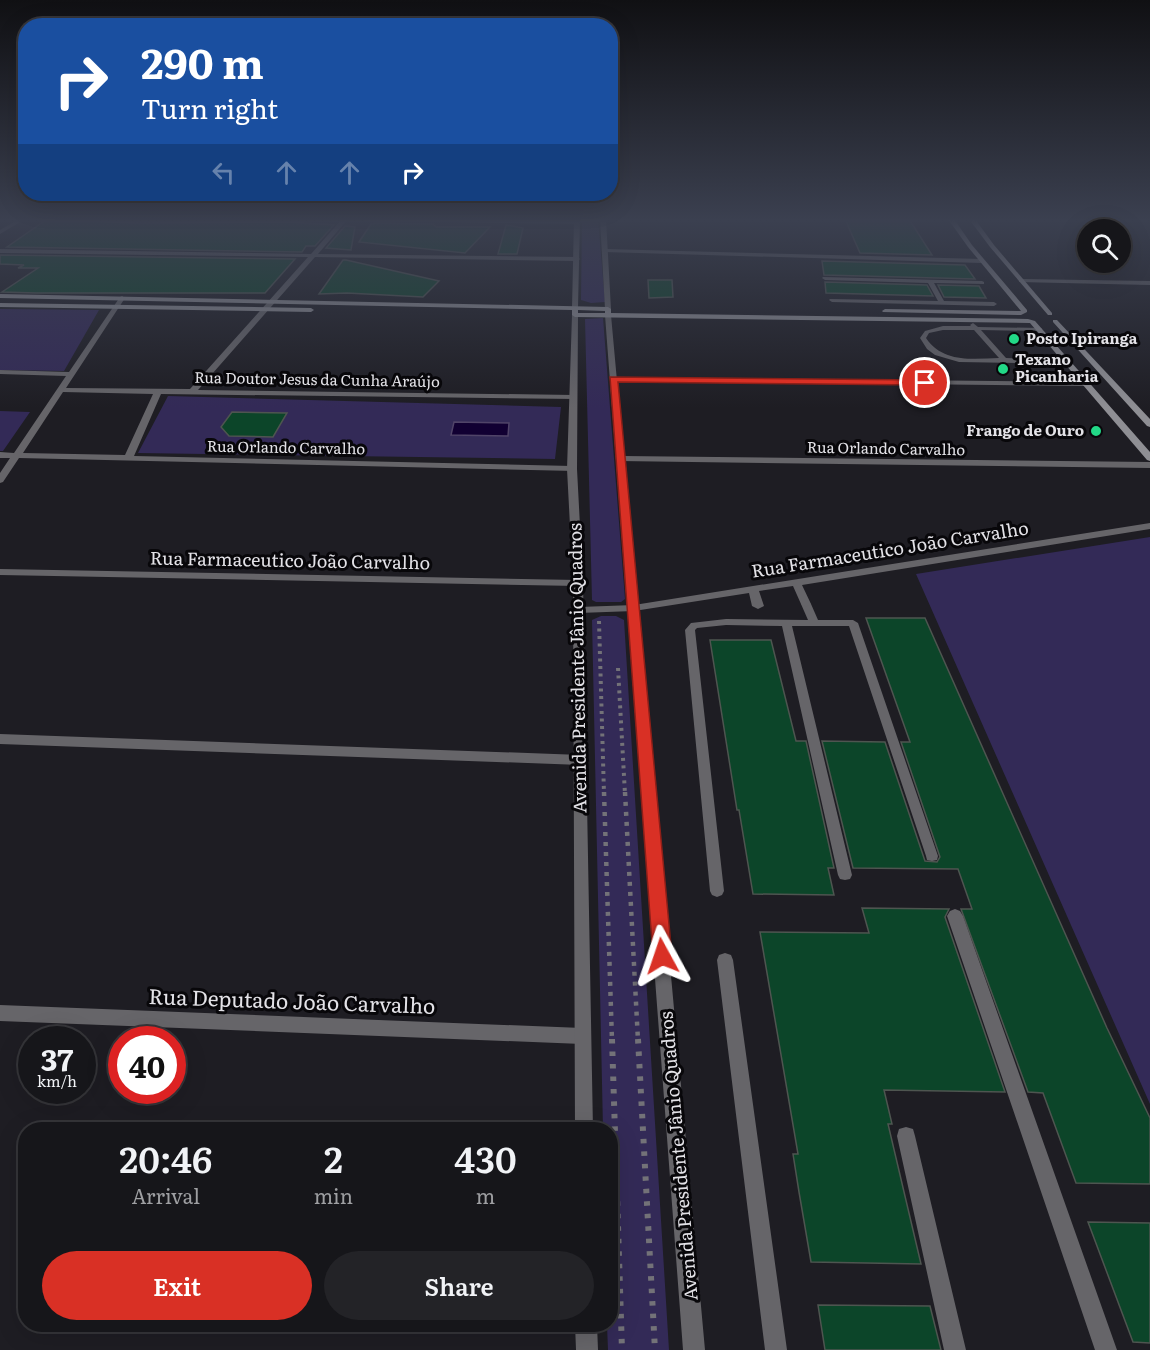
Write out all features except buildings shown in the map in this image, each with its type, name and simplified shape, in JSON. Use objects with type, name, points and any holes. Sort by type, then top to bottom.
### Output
[{"type":"main road","points":[[999,282],[1023,312],[1021,316],[1033,324],[1069,362],[1150,458]]},
{"type":"main road","points":[[1022,282],[1150,424]]},
{"type":"main road","points":[[0,296],[272,301],[608,312],[969,320],[1033,324],[1049,324],[1056,321]]},
{"type":"main road","points":[[0,305],[264,310],[575,311]]},
{"type":"main road","points":[[608,312],[884,306],[1050,314]]},
{"type":"street","points":[[192,392],[289,282]]},
{"type":"street","name":"Avenida Presidente Jânio Quadros","points":[[576,282],[572,469],[579,610],[584,1122]]},
{"type":"street","name":"Avenida Presidente Jânio Quadros","points":[[607,282],[694,1350]]},
{"type":"street","points":[[1086,282],[1150,283]]},
{"type":"street","points":[[0,480],[114,306],[122,298]]},
{"type":"street","points":[[0,372],[70,374]]},
{"type":"street","points":[[614,379],[1088,384]]},
{"type":"street","name":"Rua Doutor Jesus da Cunha Araújo","points":[[60,390],[574,397]]},
{"type":"street","points":[[128,458],[158,391]]},
{"type":"street","name":"Rua Orlando Carvalho","points":[[0,455],[572,469]]},
{"type":"street","name":"Rua Orlando Carvalho","points":[[622,459],[1150,465]]},
{"type":"street","name":"Rua Farmaceutico João Carvalho","points":[[579,610],[634,608],[1150,526]]},
{"type":"street","name":"Rua Farmaceutico João Carvalho","points":[[0,572],[578,583]]},
{"type":"street","points":[[796,582],[806,604]]},
{"type":"street","points":[[753,588],[758,606]]},
{"type":"street","points":[[0,738],[581,760]]},
{"type":"street","points":[[956,916],[1106,1350]]},
{"type":"street","points":[[725,960],[776,1350]]},
{"type":"street","name":"Rua Deputado João Carvalho","points":[[0,1013],[582,1036]]},
{"type":"street","points":[[906,1136],[955,1350]]},
{"type":"street","points":[[586,1332],[587,1350]]},
{"type":"lane","points":[[876,282],[884,306]]},
{"type":"lane","points":[[931,282],[942,302]]},
{"type":"lane","points":[[956,282],[982,283]]},
{"type":"lane","points":[[832,300],[884,306],[942,302],[994,304]]},
{"type":"lane","points":[[969,320],[1004,360]]},
{"type":"lane","points":[[1033,324],[935,329],[927,332],[923,338],[926,345],[938,355],[949,358],[1069,362]]},
{"type":"lane","points":[[806,604],[815,622]]},
{"type":"lane","points":[[758,606],[763,622]]},
{"type":"lane","points":[[717,891],[690,630],[694,625],[853,622],[933,856]]},
{"type":"lane","points":[[786,623],[845,875]]},
{"type":"path","points":[[598,609],[615,1122]]},
{"type":"path","points":[[618,663],[655,1350]]},
{"type":"path","points":[[618,1226],[622,1350]]},
{"type":"shaded area","points":[[581,282],[603,282],[605,302],[591,303],[581,300]]},
{"type":"shaded area","points":[[0,309],[99,310],[64,371],[0,370]]},
{"type":"shaded area","points":[[603,318],[625,599],[621,602],[592,600],[585,319]]},
{"type":"shaded area","points":[[168,396],[561,407],[555,459],[138,453]]},
{"type":"shaded area","points":[[0,411],[30,412],[3,451],[0,451]]},
{"type":"shaded area","points":[[454,422],[509,423],[508,436],[451,435]]},
{"type":"shaded area","points":[[1150,537],[1150,1104],[916,574]]},
{"type":"shaded area","points":[[601,616],[616,616],[624,620],[669,1350],[608,1350],[607,1332],[618,1332],[618,1122],[603,1122],[592,620]]},
{"type":"place","name":"Posto Ipiranga","points":[[1014,339]]},
{"type":"place","name":"Texano Picanharia","points":[[1003,369]]},
{"type":"place","name":"Frango de Ouro","points":[[1096,431]]},
{"type":"route","points":[[662,956],[614,379],[925,383]]}]
